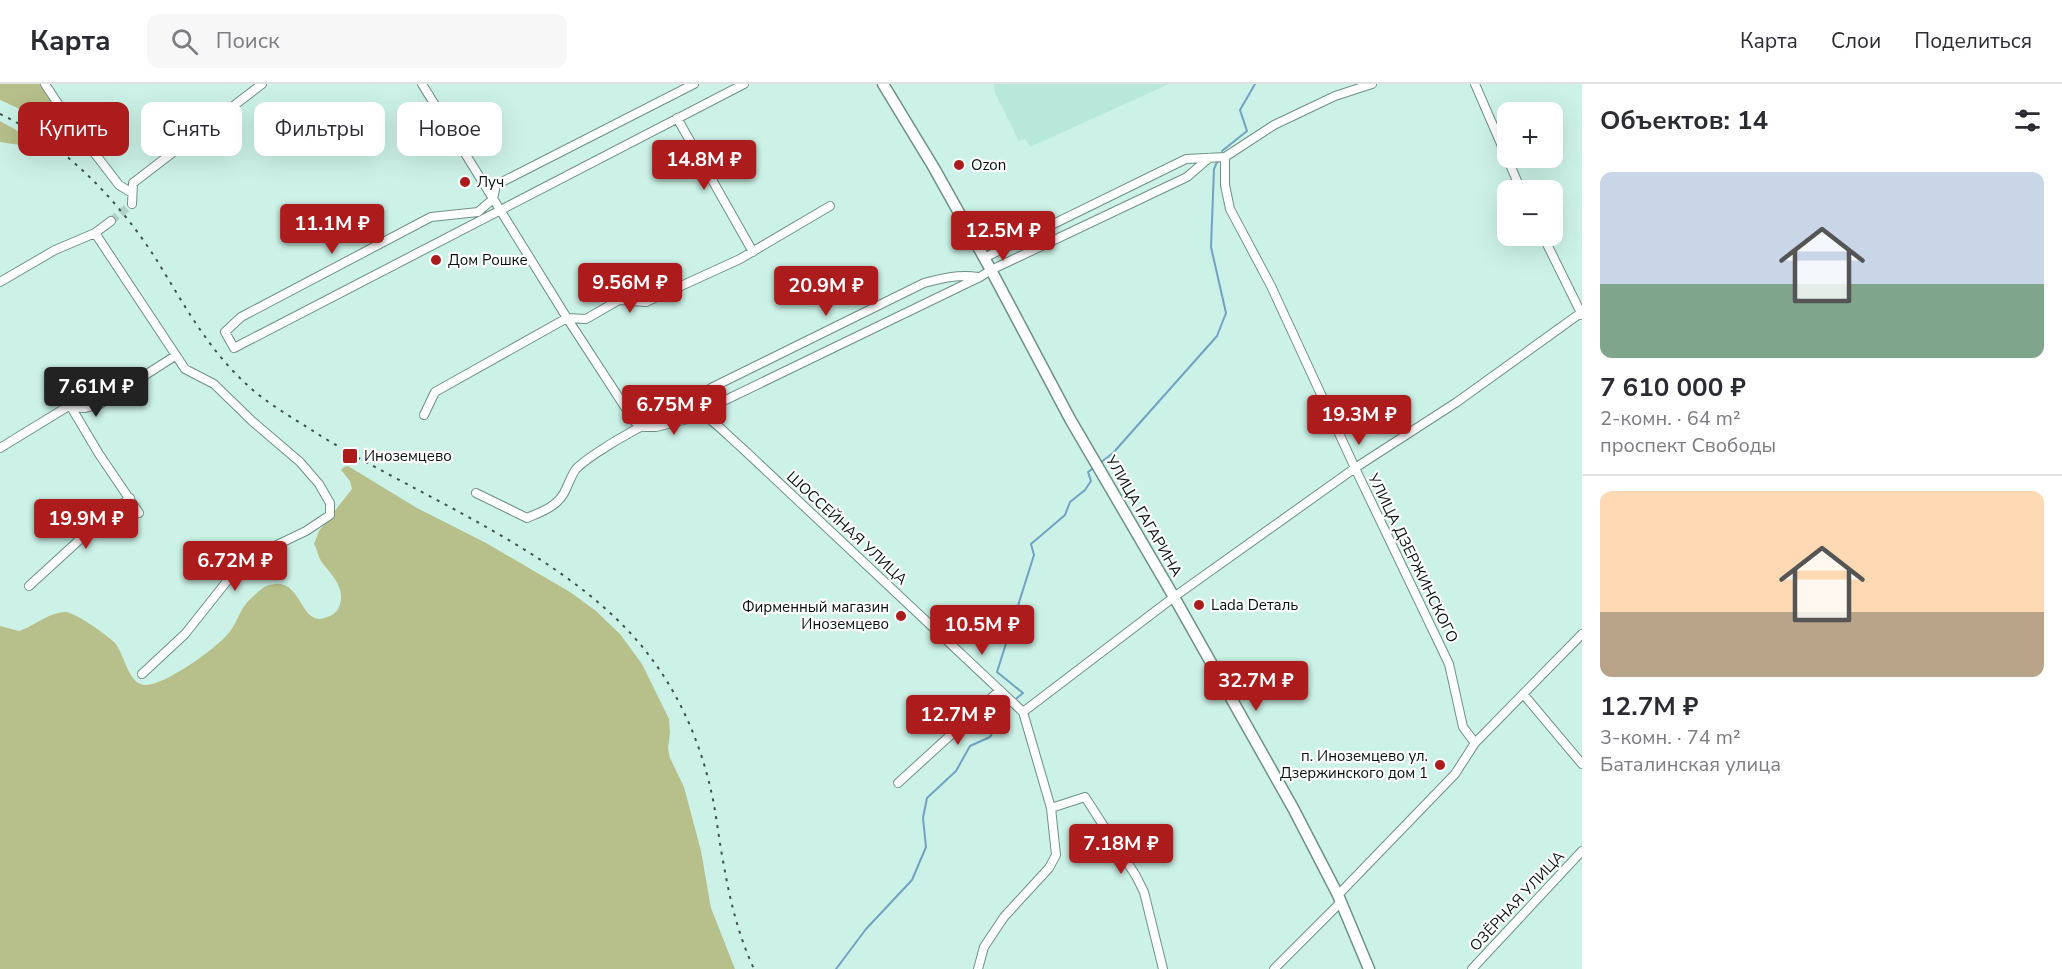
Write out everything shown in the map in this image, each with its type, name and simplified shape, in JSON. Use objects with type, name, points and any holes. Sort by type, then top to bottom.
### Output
[{"type":"main road","name":"УЛИЦА ГАГАРИНА","points":[[883,84],[991,270],[1102,475],[1293,808],[1340,899],[1369,969]]},
{"type":"street","points":[[45,84],[66,116],[119,184],[132,193]]},
{"type":"street","points":[[132,204],[133,183],[262,84]]},
{"type":"street","points":[[422,84],[567,318],[634,421],[641,427]]},
{"type":"street","points":[[694,84],[496,185],[493,200],[478,212],[431,217],[241,317],[225,332],[234,348],[744,84]]},
{"type":"street","points":[[984,258],[1186,159],[1225,157],[1274,125],[1335,96],[1372,84]]},
{"type":"street","points":[[1475,84],[1517,180]]},
{"type":"street","points":[[677,118],[753,252]]},
{"type":"street","name":"УЛИЦА ДЗЕРЖИНСКОГО","points":[[1225,157],[1225,185],[1230,209],[1271,286],[1449,664],[1463,727],[1475,743]]},
{"type":"street","points":[[476,493],[527,518],[552,507],[563,497],[575,470],[619,439],[641,427],[684,409],[705,412],[991,270],[1187,177],[1209,158]]},
{"type":"street","points":[[424,415],[435,392],[567,318],[586,319],[619,300],[646,302],[753,252],[830,206]]},
{"type":"street","points":[[0,282],[55,250],[94,233],[111,221]]},
{"type":"street","points":[[94,233],[185,369],[214,384],[252,421],[300,462],[319,484],[330,502],[330,514],[306,531],[256,555],[239,566],[185,634],[142,674]]},
{"type":"street","points":[[978,969],[984,947],[1004,917],[1049,868],[1056,855],[1051,808],[1023,712],[1174,597],[1355,468],[1456,402],[1582,313],[1548,246]]},
{"type":"street","points":[[705,412],[711,388],[924,283],[952,276],[980,277]]},
{"type":"street","points":[[0,448],[67,407],[85,408],[99,404],[175,356]]},
{"type":"street","points":[[71,407],[99,454],[139,513]]},
{"type":"street","name":"ШОССЕЙНАЯ УЛИЦА","points":[[705,412],[1023,712]]},
{"type":"street","points":[[29,586],[99,522],[130,498]]},
{"type":"street","points":[[1274,969],[1455,774],[1475,743],[1582,634]]},
{"type":"street","points":[[898,783],[1000,690]]},
{"type":"street","points":[[1524,695],[1582,764]]},
{"type":"street","points":[[1051,808],[1085,797],[1144,892],[1163,969]]},
{"type":"street","name":"ОЗЁРНАЯ УЛИЦА","points":[[1472,969],[1582,851]]},
{"type":"shaded area","points":[[0,84],[41,84],[52,102],[18,102],[18,108],[0,100]]},
{"type":"shaded area","points":[[994,84],[1169,84],[1030,147],[1025,139],[1019,141],[995,93]]},
{"type":"shaded area","points":[[0,121],[18,131],[18,145],[0,142]]},
{"type":"shaded area","points":[[348,466],[417,508],[486,543],[570,592],[596,611],[620,634],[642,664],[669,719],[670,758],[684,787],[701,851],[711,908],[735,969],[0,969],[0,626],[19,631],[52,615],[70,613],[91,624],[115,643],[131,675],[140,684],[146,685],[177,673],[212,649],[229,632],[246,603],[267,586],[284,585],[291,589],[312,616],[318,619],[330,616],[335,613],[341,602],[340,589],[321,561],[314,544],[319,531],[352,489],[350,481],[341,470]]},
{"type":"waterway","points":[[1222,151],[1247,131],[1240,110],[1255,84]]},
{"type":"waterway","points":[[1100,463],[1113,453],[1217,336],[1226,313],[1211,247],[1214,169],[1217,162]]},
{"type":"waterway","points":[[1017,698],[1023,693],[997,672],[1034,555],[1031,544],[1065,515],[1070,502],[1085,490],[1091,481],[1088,472],[1095,467]]},
{"type":"waterway","points":[[836,969],[866,929],[912,880],[926,847],[923,818],[927,798],[956,771],[970,746],[990,737],[1009,706]]},
{"type":"tunnel","points":[[111,221],[132,204]]},
{"type":"railway","points":[[0,114],[46,141],[68,158],[107,195],[141,237],[217,353],[252,389],[321,436],[495,532],[539,559],[580,588],[617,619],[648,654],[679,703],[702,757],[712,795],[732,906],[739,932],[754,969]]},
{"type":"place","name":"Ozon","points":[[959,165]]},
{"type":"place","name":"Луч","points":[[465,182]]},
{"type":"place","name":"Дом Рошке","points":[[436,260]]},
{"type":"place","name":"Иноземцево","points":[[350,456]]},
{"type":"place","name":"Lada Dеталь","points":[[1199,605]]},
{"type":"place","name":"Фирменный магазин Иноземцево","points":[[901,616]]},
{"type":"place","name":"п. Иноземцево ул. Дзержинского дом 1","points":[[1440,765]]}]
